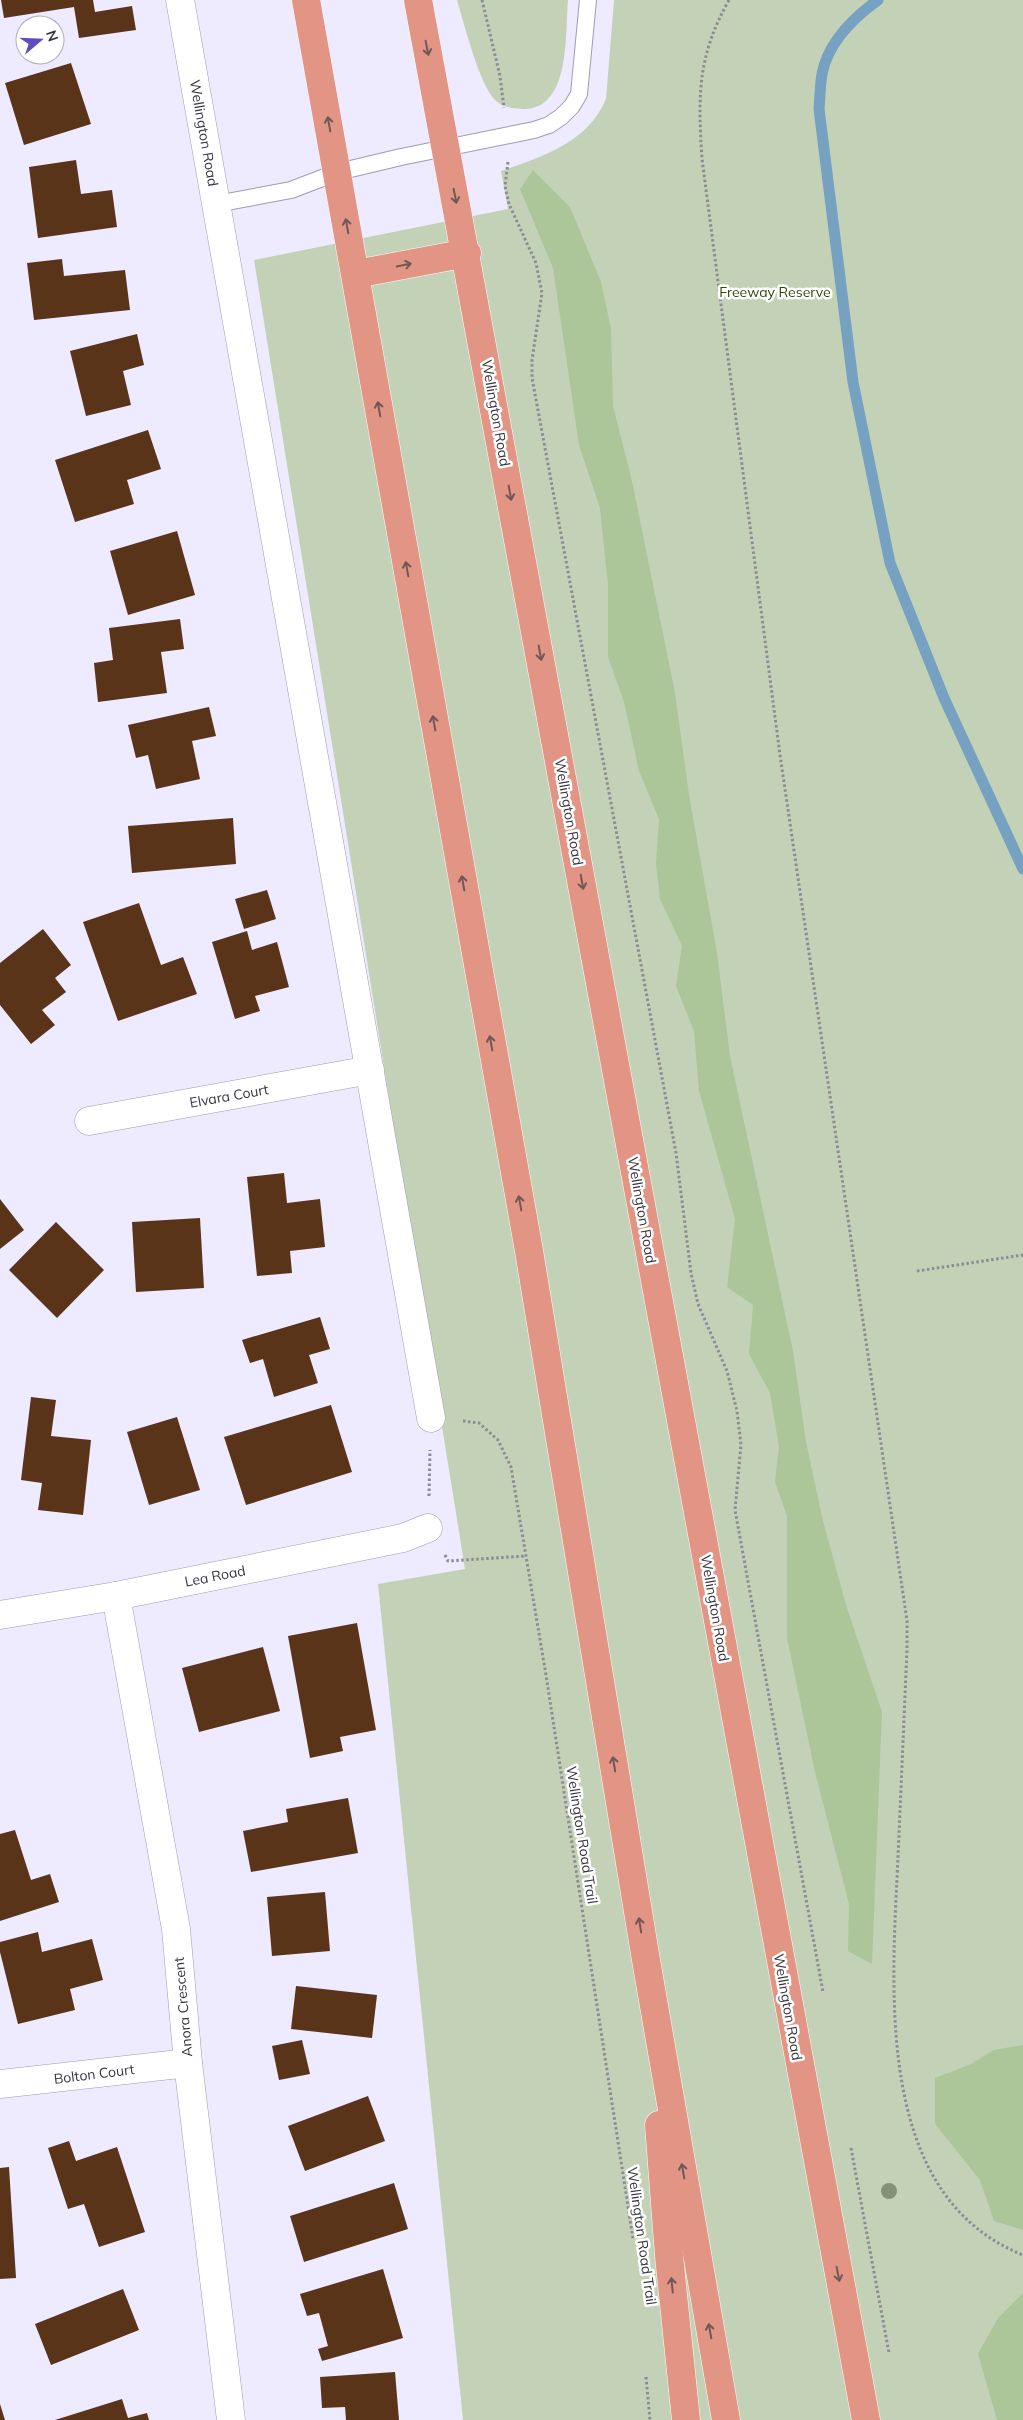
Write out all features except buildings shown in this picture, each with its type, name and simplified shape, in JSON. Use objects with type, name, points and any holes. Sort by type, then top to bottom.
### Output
[{"type":"highway","points":[[306,0],[528,1251],[646,1960],[726,2420]]},
{"type":"highway","name":"Wellington Road","points":[[418,0],[866,2420]]},
{"type":"highway","points":[[356,274],[466,253]]},
{"type":"highway","points":[[646,1960],[669,2256],[686,2420]]},
{"type":"street","name":"Wellington Road","points":[[180,0],[431,1418]]},
{"type":"street","name":"Elvara Court","points":[[89,1121],[370,1070]]},
{"type":"street","name":"Lea Road","points":[[0,1615],[116,1596],[403,1538],[428,1528]]},
{"type":"street","name":"Anora Crescent","points":[[116,1596],[176,1929],[188,2062],[231,2420]]},
{"type":"street","name":"Bolton Court","points":[[0,2084],[188,2062]]},
{"type":"lane","points":[[216,204],[291,190],[338,172],[507,136],[549,125],[572,106],[579,94],[582,79],[588,0]]},
{"type":"path","points":[[482,0],[500,76],[507,136],[508,168],[505,186],[509,204],[536,263],[542,293],[532,360],[532,378],[673,1134],[691,1273],[698,1304],[727,1371],[737,1411],[741,1445],[735,1510],[824,1999]]},
{"type":"path","points":[[729,0],[717,22],[704,56],[699,86],[702,158],[780,755],[907,1621],[894,1960],[897,2039],[902,2084],[915,2137],[934,2180],[960,2214],[998,2242],[1023,2256]]},
{"type":"path","points":[[918,1271],[1023,1255]]},
{"type":"path","points":[[431,1418],[428,1528],[448,1561],[526,1556]]},
{"type":"path","name":"Wellington Road Trail","points":[[431,1418],[479,1423],[498,1440],[511,1467],[634,2246]]},
{"type":"path","points":[[851,2144],[891,2363]]},
{"type":"path","points":[[646,2372],[650,2420]]},
{"type":"green space","points":[[457,0],[568,0],[562,67],[558,83],[550,97],[539,106],[524,109],[504,106],[495,100],[483,81]]},
{"type":"green space","name":"Freeway Reserve","points":[[614,0],[1023,0],[1023,2420],[463,2420],[378,1584],[465,1569],[254,260],[508,209],[501,171],[533,160],[576,137],[588,127],[606,99]]},
{"type":"green space","points":[[533,170],[570,207],[601,282],[611,329],[613,406],[632,481],[675,693],[689,795],[717,953],[730,1056],[793,1351],[806,1442],[823,1521],[846,1605],[882,1712],[872,1964],[848,1951],[849,1904],[815,1772],[787,1638],[787,1516],[775,1482],[779,1447],[770,1393],[749,1354],[753,1305],[727,1287],[735,1219],[699,1091],[694,1031],[676,986],[682,946],[660,899],[656,863],[659,819],[639,771],[624,702],[608,657],[608,585],[600,508],[579,445],[553,268],[520,189]]},
{"type":"green space","points":[[1023,2045],[1023,2230],[994,2221],[980,2180],[935,2124],[935,2078],[969,2065],[994,2050]]},
{"type":"green space","points":[[1023,2293],[1023,2420],[997,2420],[978,2354],[998,2318]]},
{"type":"waterway","points":[[878,0],[851,23],[836,41],[825,62],[820,92],[819,109],[853,382],[890,563],[944,698],[1023,869]]}]
